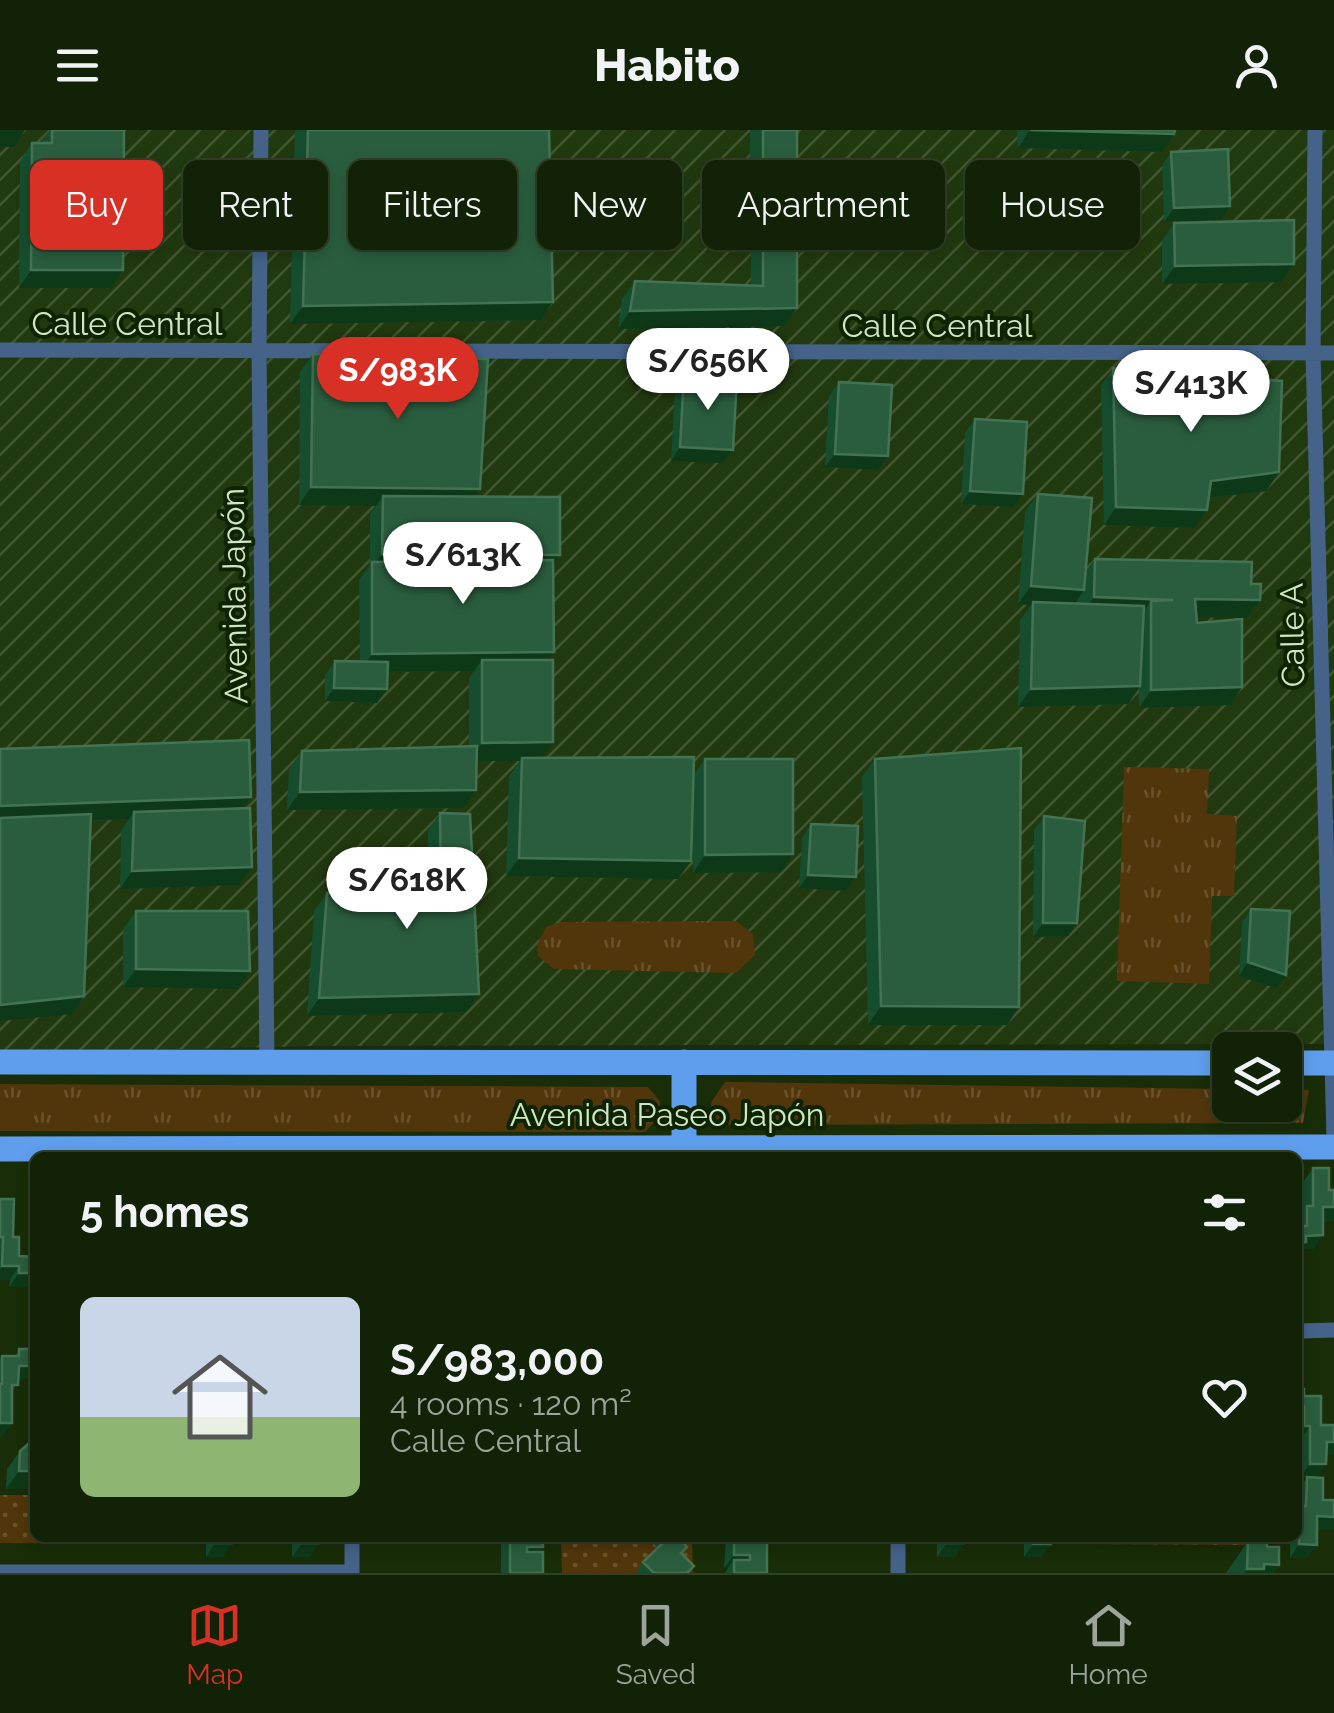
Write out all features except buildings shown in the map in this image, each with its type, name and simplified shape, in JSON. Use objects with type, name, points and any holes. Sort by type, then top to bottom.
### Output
[{"type":"main road","name":"Avenida Paseo Japón","points":[[0,1062],[1212,1063]]},
{"type":"main road","points":[[684,1062],[684,1147]]},
{"type":"main road","points":[[1302,1063],[1332,1063]]},
{"type":"main road","name":"Avenida Paseo Japón","points":[[0,1149],[355,1152],[684,1147],[898,1152],[1334,1147]]},
{"type":"street","name":"Avenida Japón","points":[[261,130],[259,350],[267,1062]]},
{"type":"street","name":"Calle A","points":[[1315,130],[1313,353],[1334,1138]]},
{"type":"street","name":"Calle Central","points":[[0,350],[1334,353]]},
{"type":"street","points":[[1302,1331],[1334,1330]]},
{"type":"street","points":[[0,1572],[352,1572],[352,1542]]},
{"type":"street","points":[[898,1542],[898,1573]]},
{"type":"shaded area","points":[[0,130],[1334,130],[1334,1044],[1302,1044],[1302,1032],[1212,1032],[1212,1044],[309,1046],[0,1054]]},
{"type":"green space","points":[[1124,767],[1209,769],[1207,814],[1237,816],[1234,896],[1212,896],[1209,984],[1117,981]]},
{"type":"green space","points":[[736,921],[753,934],[755,955],[736,973],[554,969],[538,956],[537,945],[546,927],[561,922]]},
{"type":"green space","points":[[725,1082],[1212,1089],[1212,1122],[1302,1122],[1302,1090],[1309,1090],[1303,1123],[730,1125],[709,1115],[712,1101]]},
{"type":"green space","points":[[0,1084],[648,1087],[660,1101],[660,1116],[645,1132],[0,1131]]},
{"type":"green space","points":[[0,1495],[30,1495],[30,1542],[168,1544],[0,1543]]},
{"type":"green space","points":[[561,1542],[692,1542],[693,1573],[562,1573]]},
{"type":"green space","points":[[1084,1542],[1255,1542],[1255,1545]]}]
